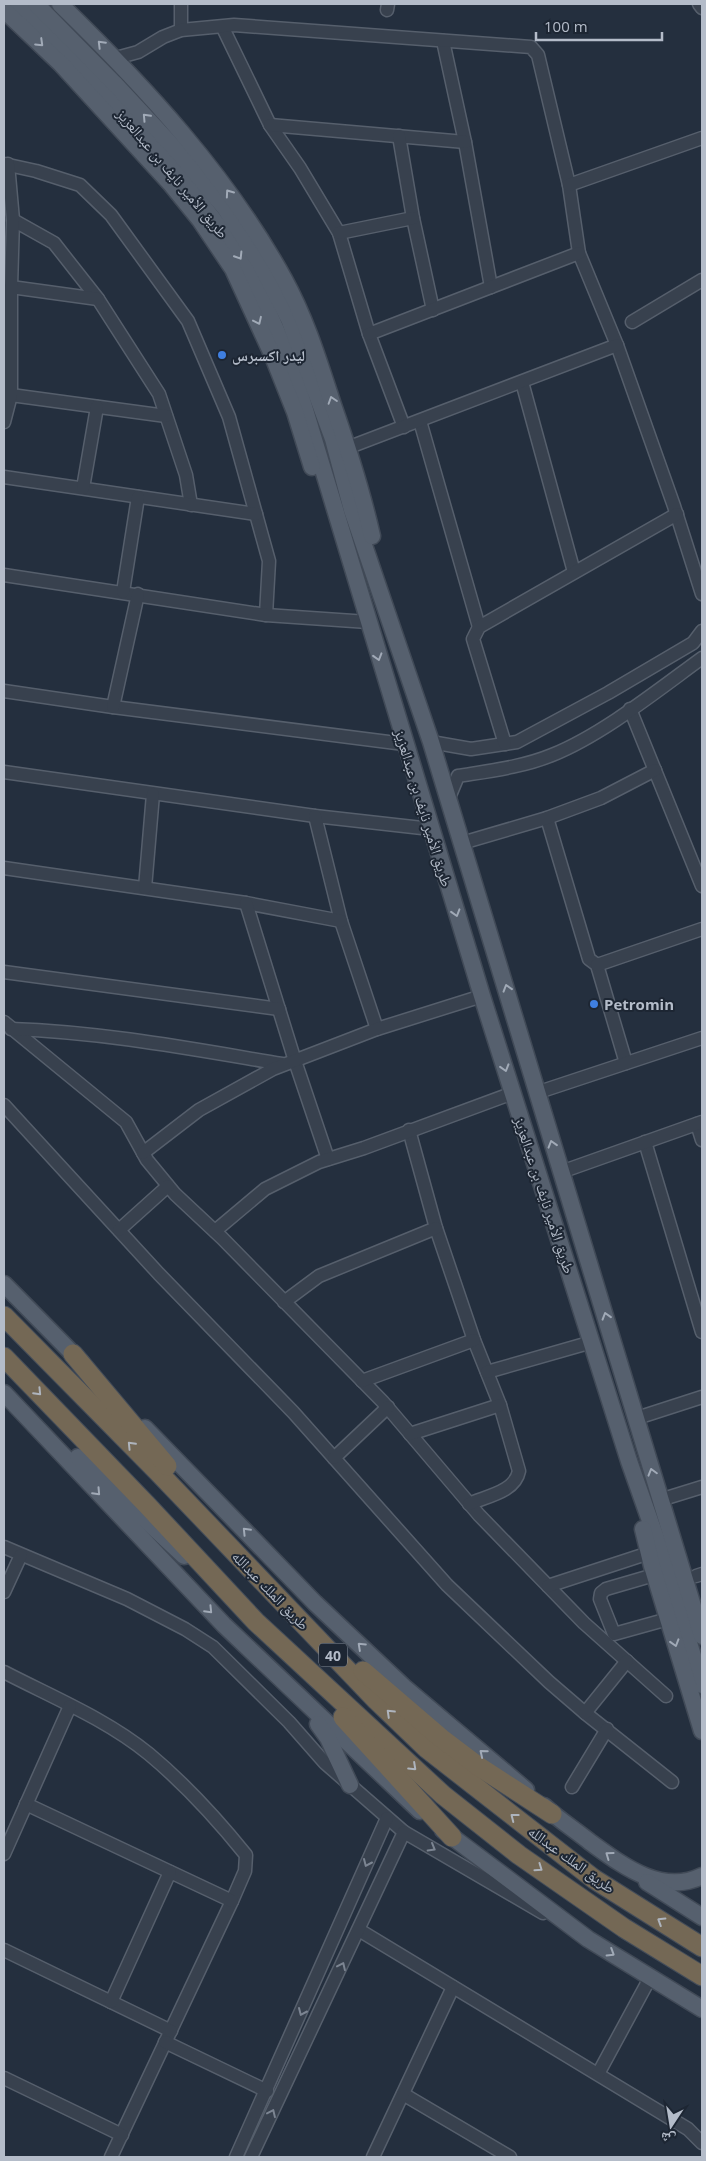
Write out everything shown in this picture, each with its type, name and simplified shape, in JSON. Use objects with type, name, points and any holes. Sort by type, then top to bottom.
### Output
[{"type":"highway","name":"طريق الملك عبدالله","points":[[4,1316],[158,1472],[376,1700],[426,1748],[594,1879],[702,1947]]},
{"type":"highway","points":[[73,1354],[281,1601],[441,1738],[478,1766],[552,1814]]},
{"type":"highway","name":"طريق الملك عبدالله","points":[[4,1357],[147,1505],[256,1622],[443,1795],[519,1855],[624,1928],[702,1976]]},
{"type":"highway","points":[[256,1622],[452,1837]]},
{"type":"main road","name":"طريق الأمير نايف بن عبدالعزيز","points":[[18,4],[225,208],[245,237],[289,319],[333,439],[352,510],[431,742],[517,1023],[536,1093],[638,1418],[660,1500],[702,1636]]},
{"type":"main road","name":"طريق الأمير نايف بن عبدالعزيز","points":[[36,4],[114,82],[173,158],[248,269],[273,321],[293,370],[313,432],[404,744],[482,996],[702,1685]]},
{"type":"main road","points":[[60,4],[116,58],[188,139],[225,187],[259,237],[303,318],[347,448],[371,532],[389,616]]},
{"type":"main road","points":[[4,10],[61,64],[170,183],[200,220],[233,269],[260,325],[295,412],[339,551],[368,622]]},
{"type":"main road","points":[[4,1284],[315,1603],[404,1687],[552,1814],[628,1869],[702,1917]]},
{"type":"main road","points":[[4,1386],[134,1511],[256,1622]]},
{"type":"main road","points":[[4,1393],[224,1625],[408,1801],[452,1837],[588,1939],[702,2009]]},
{"type":"main road","points":[[629,1461],[654,1575],[702,1731]]},
{"type":"main road","points":[[666,1517],[699,1575],[702,1597]]},
{"type":"main road","points":[[299,1697],[328,1738],[350,1785]]},
{"type":"main road","points":[[628,1869],[659,1880],[676,1883],[693,1881],[702,1876]]},
{"type":"street","points":[[181,4],[181,30]]},
{"type":"street","points":[[699,4],[702,8]]},
{"type":"street","points":[[116,58],[138,52],[163,37],[181,30],[234,26],[531,47],[538,55],[569,185],[580,253],[617,345],[677,514],[702,594]]},
{"type":"street","points":[[222,28],[270,125],[300,168],[339,233],[369,334],[404,427]]},
{"type":"street","points":[[443,41],[465,142],[491,287]]},
{"type":"street","points":[[270,125],[465,142]]},
{"type":"street","points":[[399,136],[413,218],[433,310]]},
{"type":"street","points":[[569,185],[702,138]]},
{"type":"street","points":[[4,422],[11,395],[13,220],[6,164],[80,185],[111,215],[188,321],[229,417],[269,562],[266,615]]},
{"type":"street","points":[[339,233],[413,218]]},
{"type":"street","points":[[13,220],[54,243],[98,299],[159,394],[186,475],[191,505]]},
{"type":"street","points":[[369,334],[580,253]]},
{"type":"street","points":[[632,322],[702,280]]},
{"type":"street","points":[[11,287],[98,299]]},
{"type":"street","points":[[347,448],[617,345]]},
{"type":"street","points":[[522,382],[574,572]]},
{"type":"street","points":[[11,395],[166,416]]},
{"type":"street","points":[[83,488],[97,407]]},
{"type":"street","points":[[420,421],[478,627],[474,639],[505,744]]},
{"type":"street","points":[[4,476],[256,514]]},
{"type":"street","points":[[123,592],[138,497]]},
{"type":"street","points":[[478,627],[677,514]]},
{"type":"street","points":[[4,575],[266,615],[368,622]]},
{"type":"street","points":[[113,707],[138,594]]},
{"type":"street","points":[[431,742],[472,749],[517,742],[608,693],[693,643],[702,631]]},
{"type":"street","points":[[448,800],[458,776],[502,769],[551,756],[590,735],[702,658]]},
{"type":"street","points":[[4,691],[113,707],[404,744]]},
{"type":"street","points":[[630,709],[702,886]]},
{"type":"street","points":[[462,843],[547,818],[601,798],[655,770]]},
{"type":"street","points":[[4,772],[315,816],[431,829]]},
{"type":"street","points":[[145,888],[153,794]]},
{"type":"street","points":[[315,816],[341,921],[377,1029]]},
{"type":"street","points":[[547,818],[589,959],[597,965],[626,1063]]},
{"type":"street","points":[[4,868],[246,903],[341,921]]},
{"type":"street","points":[[246,903],[279,1009],[290,1063],[328,1159]]},
{"type":"street","points":[[597,965],[702,929]]},
{"type":"street","points":[[4,972],[279,1009]]},
{"type":"street","points":[[144,1153],[200,1110],[272,1069],[377,1029],[482,996]]},
{"type":"street","points":[[8,1026],[118,1037],[290,1063]]},
{"type":"street","points":[[8,1026],[126,1122],[144,1153],[168,1186],[215,1231],[388,1408],[469,1504],[584,1623],[666,1696]]},
{"type":"street","points":[[536,1093],[702,1038]]},
{"type":"street","points":[[215,1231],[265,1189],[328,1159],[364,1148],[513,1093]]},
{"type":"street","points":[[4,1105],[293,1412],[447,1585],[585,1713],[672,1782]]},
{"type":"street","points":[[561,1172],[699,1123],[702,1140]]},
{"type":"street","points":[[409,1130],[436,1228],[474,1340],[500,1405],[519,1471],[517,1480],[508,1488],[469,1504]]},
{"type":"street","points":[[645,1142],[702,1332]]},
{"type":"street","points":[[120,1230],[168,1186]]},
{"type":"street","points":[[284,1302],[319,1276],[436,1228]]},
{"type":"street","points":[[362,1381],[474,1340]]},
{"type":"street","points":[[487,1372],[592,1342]]},
{"type":"street","points":[[638,1418],[702,1398]]},
{"type":"street","points":[[410,1434],[500,1405]]},
{"type":"street","points":[[334,1458],[388,1408]]},
{"type":"street","points":[[660,1500],[702,1487]]},
{"type":"street","points":[[4,1547],[127,1600],[185,1629],[213,1647],[289,1722],[324,1764],[404,1832],[588,1939]]},
{"type":"street","points":[[548,1586],[649,1553]]},
{"type":"street","points":[[4,1592],[21,1554]]},
{"type":"street","points":[[654,1575],[606,1589],[601,1593],[600,1599],[614,1634],[668,1619]]},
{"type":"street","points":[[585,1713],[627,1661]]},
{"type":"street","points":[[4,1672],[103,1723],[148,1754],[217,1818],[246,1855],[245,1871],[232,1901],[111,2157]]},
{"type":"street","points":[[4,1854],[70,1706]]},
{"type":"street","points":[[572,1787],[607,1729]]},
{"type":"street","points":[[26,1804],[232,1901]]},
{"type":"street","points":[[236,2157],[387,1818]]},
{"type":"street","points":[[252,2157],[404,1832]]},
{"type":"street","points":[[111,2002],[170,1872]]},
{"type":"street","points":[[359,1930],[688,2129],[702,2143]]},
{"type":"street","points":[[4,1950],[111,2002],[168,2036],[267,2090]]},
{"type":"street","points":[[598,2074],[650,1978]]},
{"type":"street","points":[[373,2157],[453,1987]]},
{"type":"street","points":[[4,2078],[122,2134]]},
{"type":"street","points":[[403,2094],[510,2157]]},
{"type":"place","name":"ليدر اكسبرس","points":[[222,355]]},
{"type":"place","name":"Petromin","points":[[594,1004]]}]
